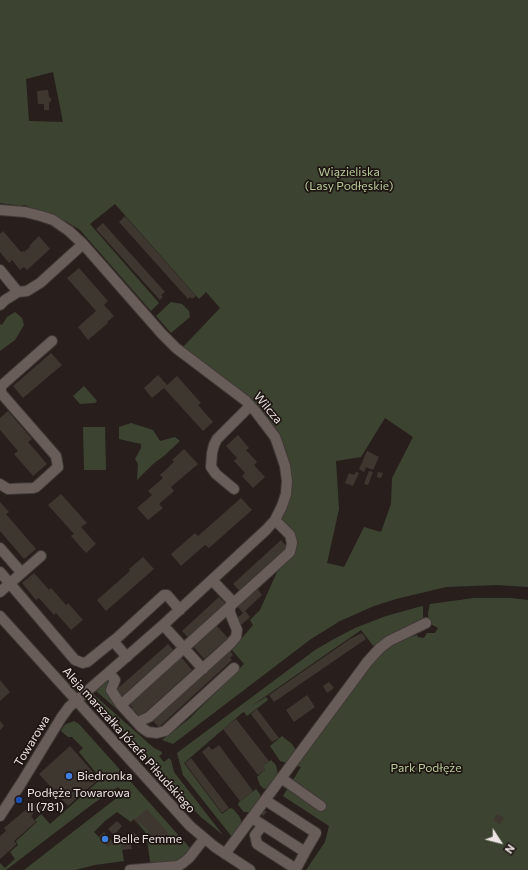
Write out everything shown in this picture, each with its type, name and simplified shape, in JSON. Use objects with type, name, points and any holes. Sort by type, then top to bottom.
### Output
[{"type":"street","name":"Wilcza","points":[[0,210],[29,213],[53,220],[69,231],[83,244],[176,348],[246,401],[264,421],[281,452],[286,481],[286,494],[282,506],[274,520],[266,530],[180,610],[109,673]]},
{"type":"street","points":[[0,305],[18,292],[27,291],[40,283],[83,244]]},
{"type":"street","points":[[0,270],[18,292]]},
{"type":"street","points":[[0,484],[8,489],[36,487],[58,466],[56,456],[1,393],[1,386],[52,341]]},
{"type":"street","points":[[234,489],[216,474],[211,467],[212,453],[217,439],[250,406]]},
{"type":"street","points":[[121,705],[290,552],[292,543],[290,535],[274,520]]},
{"type":"street","points":[[0,548],[21,572]]},
{"type":"street","points":[[0,592],[41,556]]},
{"type":"street","points":[[0,572],[75,660],[83,663],[93,658],[164,595],[167,595],[180,610]]},
{"type":"street","points":[[212,580],[232,604]]},
{"type":"street","points":[[138,722],[149,717],[203,669],[236,637],[237,630],[230,613],[232,604]]},
{"type":"street","name":"Aleja marszałka Józefa Piłsudskiego","points":[[0,616],[190,826],[204,839],[250,870]]},
{"type":"street","points":[[268,802],[316,832],[296,869],[257,844],[255,835],[258,822],[268,802],[281,778],[368,661],[380,648],[389,642],[426,623]]},
{"type":"street","points":[[163,625],[203,669]]},
{"type":"street","points":[[113,641],[127,657]]},
{"type":"street","points":[[109,673],[115,680],[111,690],[121,705],[141,727],[148,732],[157,733],[165,731],[234,668]]},
{"type":"street","name":"Towarowa","points":[[0,816],[61,718],[76,701],[109,673]]},
{"type":"street","points":[[281,778],[321,806]]},
{"type":"street","points":[[258,822],[305,852]]},
{"type":"street","points":[[225,854],[258,822]]},
{"type":"street","points":[[130,870],[178,866],[189,858],[204,839]]},
{"type":"green space","name":"Wiązieliska (Lasy Podłęskie)","points":[[0,0],[528,0],[528,587],[497,585],[446,587],[374,606],[340,621],[311,639],[173,744],[162,740],[189,719],[244,664],[232,650],[253,625],[250,620],[260,610],[277,572],[292,555],[280,521],[289,464],[286,450],[277,430],[253,402],[183,347],[220,308],[206,292],[199,299],[115,204],[90,224],[159,303],[151,311],[80,230],[67,222],[35,211],[25,205],[21,206],[0,203]],"holes":[[[53,72],[63,122],[29,121],[26,79]],[[385,418],[413,437],[392,478],[391,504],[381,532],[364,527],[344,567],[327,563],[339,509],[336,461],[361,457]]]},
{"type":"green space","points":[[171,302],[182,304],[189,311],[190,317],[171,333],[156,316]]},
{"type":"green space","points":[[15,312],[22,318],[24,325],[15,340],[0,351],[0,324],[2,325],[7,317]]},
{"type":"green space","points":[[84,386],[97,401],[95,403],[80,404],[73,396]]},
{"type":"green space","points":[[131,423],[153,430],[160,441],[175,437],[180,441],[137,480],[138,464],[135,459],[141,448],[141,444],[119,439],[119,427]]},
{"type":"green space","points":[[83,427],[105,427],[106,470],[84,470]]},
{"type":"green space","name":"Park Podłęże","points":[[474,598],[511,598],[528,600],[528,870],[306,870],[325,842],[329,826],[283,796],[301,767],[297,766],[376,659],[387,648],[398,641],[417,635],[418,637],[424,638],[427,633],[435,633],[438,628],[429,623],[428,613],[430,604]]},
{"type":"green space","points":[[422,606],[423,620],[375,648],[361,630],[250,707],[266,697],[268,700],[247,716],[244,712],[242,713],[184,763],[222,814],[230,808],[233,809],[239,816],[241,825],[232,837],[183,775],[177,753],[315,650],[355,628],[386,616]]},
{"type":"green space","points":[[111,678],[127,718],[96,691]]},
{"type":"green space","points":[[92,693],[154,748],[162,752],[159,756],[164,762],[169,758],[171,760],[174,772],[223,835],[192,808],[91,695]]},
{"type":"green space","points":[[74,721],[79,724],[190,848],[178,861],[151,864],[146,833],[134,819],[131,822],[117,812],[94,832],[108,846],[117,839],[121,843],[124,861],[95,865],[75,870],[24,870],[123,793],[118,787],[94,803],[6,870],[0,870],[0,863],[5,868],[15,859],[10,852],[18,845],[16,841],[37,822],[35,820],[41,814],[50,824],[101,779],[79,752],[83,748],[72,737],[68,737],[61,731],[66,724]]},
{"type":"green space","points":[[282,736],[292,744],[296,750],[287,763],[280,761],[270,746]]},
{"type":"green space","points":[[271,760],[276,765],[278,775],[268,788],[264,789],[260,785],[257,777],[265,770],[262,766]]},
{"type":"green space","points":[[256,789],[260,794],[260,799],[252,812],[244,812],[238,805],[239,802]]},
{"type":"building","points":[[48,90],[51,101],[49,103],[49,110],[44,110],[44,104],[38,104],[37,91]]},
{"type":"building","points":[[125,216],[196,296],[192,299],[190,297],[188,299],[119,222]]},
{"type":"building","points":[[103,223],[165,292],[161,295],[163,297],[160,300],[96,229]]},
{"type":"building","points":[[3,231],[21,252],[24,252],[30,247],[29,246],[39,236],[50,249],[27,270],[24,267],[20,270],[12,260],[9,263],[0,252],[0,234]]},
{"type":"building","points":[[79,268],[108,301],[104,305],[114,316],[88,340],[78,327],[96,311],[67,278]]},
{"type":"building","points":[[51,353],[62,365],[23,398],[13,386]]},
{"type":"building","points":[[158,375],[167,385],[177,376],[201,403],[198,405],[213,422],[203,431],[164,388],[152,398],[144,388]]},
{"type":"building","points":[[8,411],[32,439],[28,442],[47,464],[33,476],[14,454],[18,451],[0,430],[0,418]]},
{"type":"building","points":[[238,435],[249,448],[246,450],[257,462],[254,465],[265,477],[253,488],[242,476],[245,473],[234,461],[237,458],[226,446]]},
{"type":"building","points":[[184,449],[198,464],[171,487],[174,491],[159,504],[163,508],[148,520],[137,508],[152,495],[148,491],[163,478],[160,475],[174,462],[172,460]]},
{"type":"building","points":[[367,451],[379,457],[373,470],[366,467],[364,472],[359,469]]},
{"type":"building","points":[[369,471],[373,472],[368,485],[364,484]]},
{"type":"building","points":[[356,472],[359,473],[353,486],[345,483],[349,473],[354,475]]},
{"type":"building","points":[[378,472],[383,473],[381,478],[377,477]]},
{"type":"building","points":[[61,494],[87,523],[81,527],[96,544],[86,553],[71,536],[74,534],[48,505]]},
{"type":"building","points":[[241,498],[252,510],[209,548],[205,545],[181,566],[171,554],[195,533],[198,536]]},
{"type":"building","points":[[0,502],[9,512],[6,514],[36,549],[24,559],[0,531]]},
{"type":"building","points":[[281,540],[287,547],[239,590],[233,584]]},
{"type":"building","points":[[143,557],[154,569],[106,611],[97,600],[130,571],[129,569]]},
{"type":"building","points":[[34,573],[49,590],[51,588],[66,605],[68,603],[83,620],[71,630],[56,613],[54,615],[39,598],[36,600],[22,583]]},
{"type":"building","points":[[257,588],[262,595],[245,611],[250,617],[241,625],[236,619],[243,613],[237,606]]},
{"type":"building","points":[[219,597],[225,603],[188,637],[182,631]]},
{"type":"building","points":[[216,625],[228,638],[204,659],[193,646]]},
{"type":"building","points":[[362,633],[366,639],[274,702],[269,695],[350,639]]},
{"type":"building","points":[[168,644],[173,650],[122,696],[116,690]]},
{"type":"building","points":[[230,651],[233,655],[230,658],[232,660],[159,727],[153,721]]},
{"type":"building","points":[[181,657],[192,670],[140,717],[135,711],[133,713],[130,710],[133,708],[129,704]]},
{"type":"building","points":[[0,680],[10,692],[0,701]]},
{"type":"building","points":[[329,682],[334,688],[327,693],[323,686]]},
{"type":"building","points":[[307,695],[315,707],[294,722],[286,710]]},
{"type":"building","points":[[257,709],[279,738],[272,742],[251,714]]},
{"type":"building","points":[[236,719],[269,761],[262,766],[265,770],[258,775],[223,729]]},
{"type":"building","points":[[0,721],[4,726],[0,730]]},
{"type":"building","points":[[219,745],[253,791],[240,801],[202,752],[209,746],[212,750]]},
{"type":"building","name":"Biedronka","points":[[70,746],[99,779],[68,806],[39,774]]},
{"type":"building","points":[[191,758],[229,808],[222,813],[185,763]]},
{"type":"building","points":[[38,802],[42,808],[37,813],[32,806]]},
{"type":"building","points":[[29,807],[34,813],[31,816],[36,822],[14,841],[17,844],[0,859],[0,836],[6,831],[9,835],[4,828]]},
{"type":"building","points":[[147,809],[168,833],[169,838],[150,840],[150,833],[140,823],[138,824],[134,820]]},
{"type":"building","points":[[264,810],[267,812],[263,816],[261,814]]},
{"type":"building","points":[[496,814],[504,817],[499,825],[493,821]]},
{"type":"building","points":[[117,821],[122,826],[114,835],[108,829]]},
{"type":"building","points":[[104,832],[113,842],[108,846],[99,837]]},
{"type":"building","points":[[133,832],[138,836],[139,841],[133,841],[131,843],[132,849],[122,850],[121,843]]},
{"type":"place","name":"Biedronka","points":[[69,776]]},
{"type":"place","name":"Podłęże Towarowa II (781)","points":[[19,800]]},
{"type":"place","name":"Belle Femme","points":[[105,839]]}]
